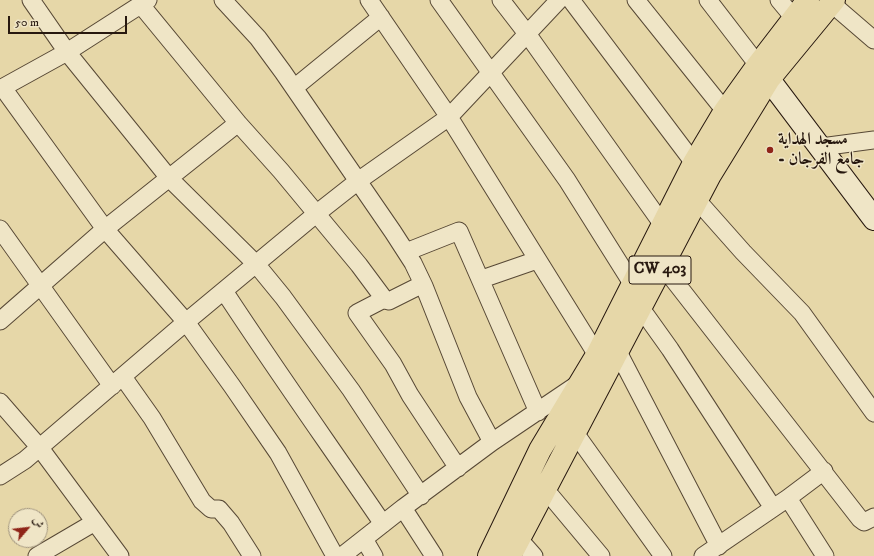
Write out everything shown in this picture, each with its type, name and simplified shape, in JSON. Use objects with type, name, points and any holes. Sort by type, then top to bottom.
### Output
[{"type":"main road","name":"CW 403","points":[[510,541],[540,450],[579,383],[607,354],[640,306],[696,199],[734,133],[763,72],[794,18],[808,0]]},
{"type":"main road","name":"CW 403","points":[[489,556],[510,541],[545,489],[575,433],[633,285],[694,163],[725,111],[833,2]]},
{"type":"street","points":[[31,0],[67,52],[169,178],[256,264],[282,297],[351,390],[421,496]]},
{"type":"street","points":[[223,0],[258,38],[406,252],[423,284],[465,391],[492,442]]},
{"type":"street","points":[[369,0],[449,117],[537,260],[607,354],[719,546]]},
{"type":"street","points":[[439,0],[567,180],[633,285]]},
{"type":"street","points":[[501,0],[528,35],[663,225]]},
{"type":"street","points":[[0,476],[25,460],[40,448],[186,322],[316,214],[358,181],[449,117],[528,35],[559,0]]},
{"type":"street","points":[[571,0],[694,163]]},
{"type":"street","points":[[636,0],[725,111]]},
{"type":"street","points":[[708,0],[821,147],[874,219]]},
{"type":"street","points":[[779,0],[794,18]]},
{"type":"street","points":[[833,2],[874,40]]},
{"type":"street","points":[[335,556],[278,453],[232,386],[186,322],[105,229],[1,88],[67,52],[144,3],[238,123],[281,171],[359,265],[384,299],[389,301],[423,284]]},
{"type":"street","points":[[294,88],[380,17]]},
{"type":"street","points":[[0,321],[105,229],[238,123]]},
{"type":"street","points":[[821,147],[874,140]]},
{"type":"street","points":[[696,199],[743,252],[802,313],[874,413]]},
{"type":"street","points":[[0,230],[40,285],[117,382],[152,418],[202,501],[211,509],[219,509],[226,516],[252,556]]},
{"type":"street","points":[[406,252],[459,231],[482,279],[538,412]]},
{"type":"street","points":[[482,279],[537,260]]},
{"type":"street","points":[[662,265],[860,519],[864,522],[874,517]]},
{"type":"street","points":[[224,291],[273,366],[326,440],[383,524]]},
{"type":"street","points":[[384,299],[357,312],[393,364],[414,401],[458,468]]},
{"type":"street","points":[[640,306],[670,349],[773,508]]},
{"type":"street","points":[[342,556],[403,508],[492,442],[579,383]]},
{"type":"street","points":[[0,402],[40,448],[120,556]]},
{"type":"street","points":[[575,433],[663,556]]},
{"type":"street","points":[[703,556],[788,498],[824,471]]},
{"type":"street","points":[[545,489],[602,556]]},
{"type":"street","points":[[788,498],[825,556]]},
{"type":"street","points":[[403,508],[434,556]]},
{"type":"street","points":[[37,556],[95,522]]},
{"type":"street","points":[[364,539],[374,556]]},
{"type":"street","points":[[510,541],[534,556]]},
{"type":"place","name":"مسجد الهداية - جامع الفرجان","points":[[770,150]]}]
